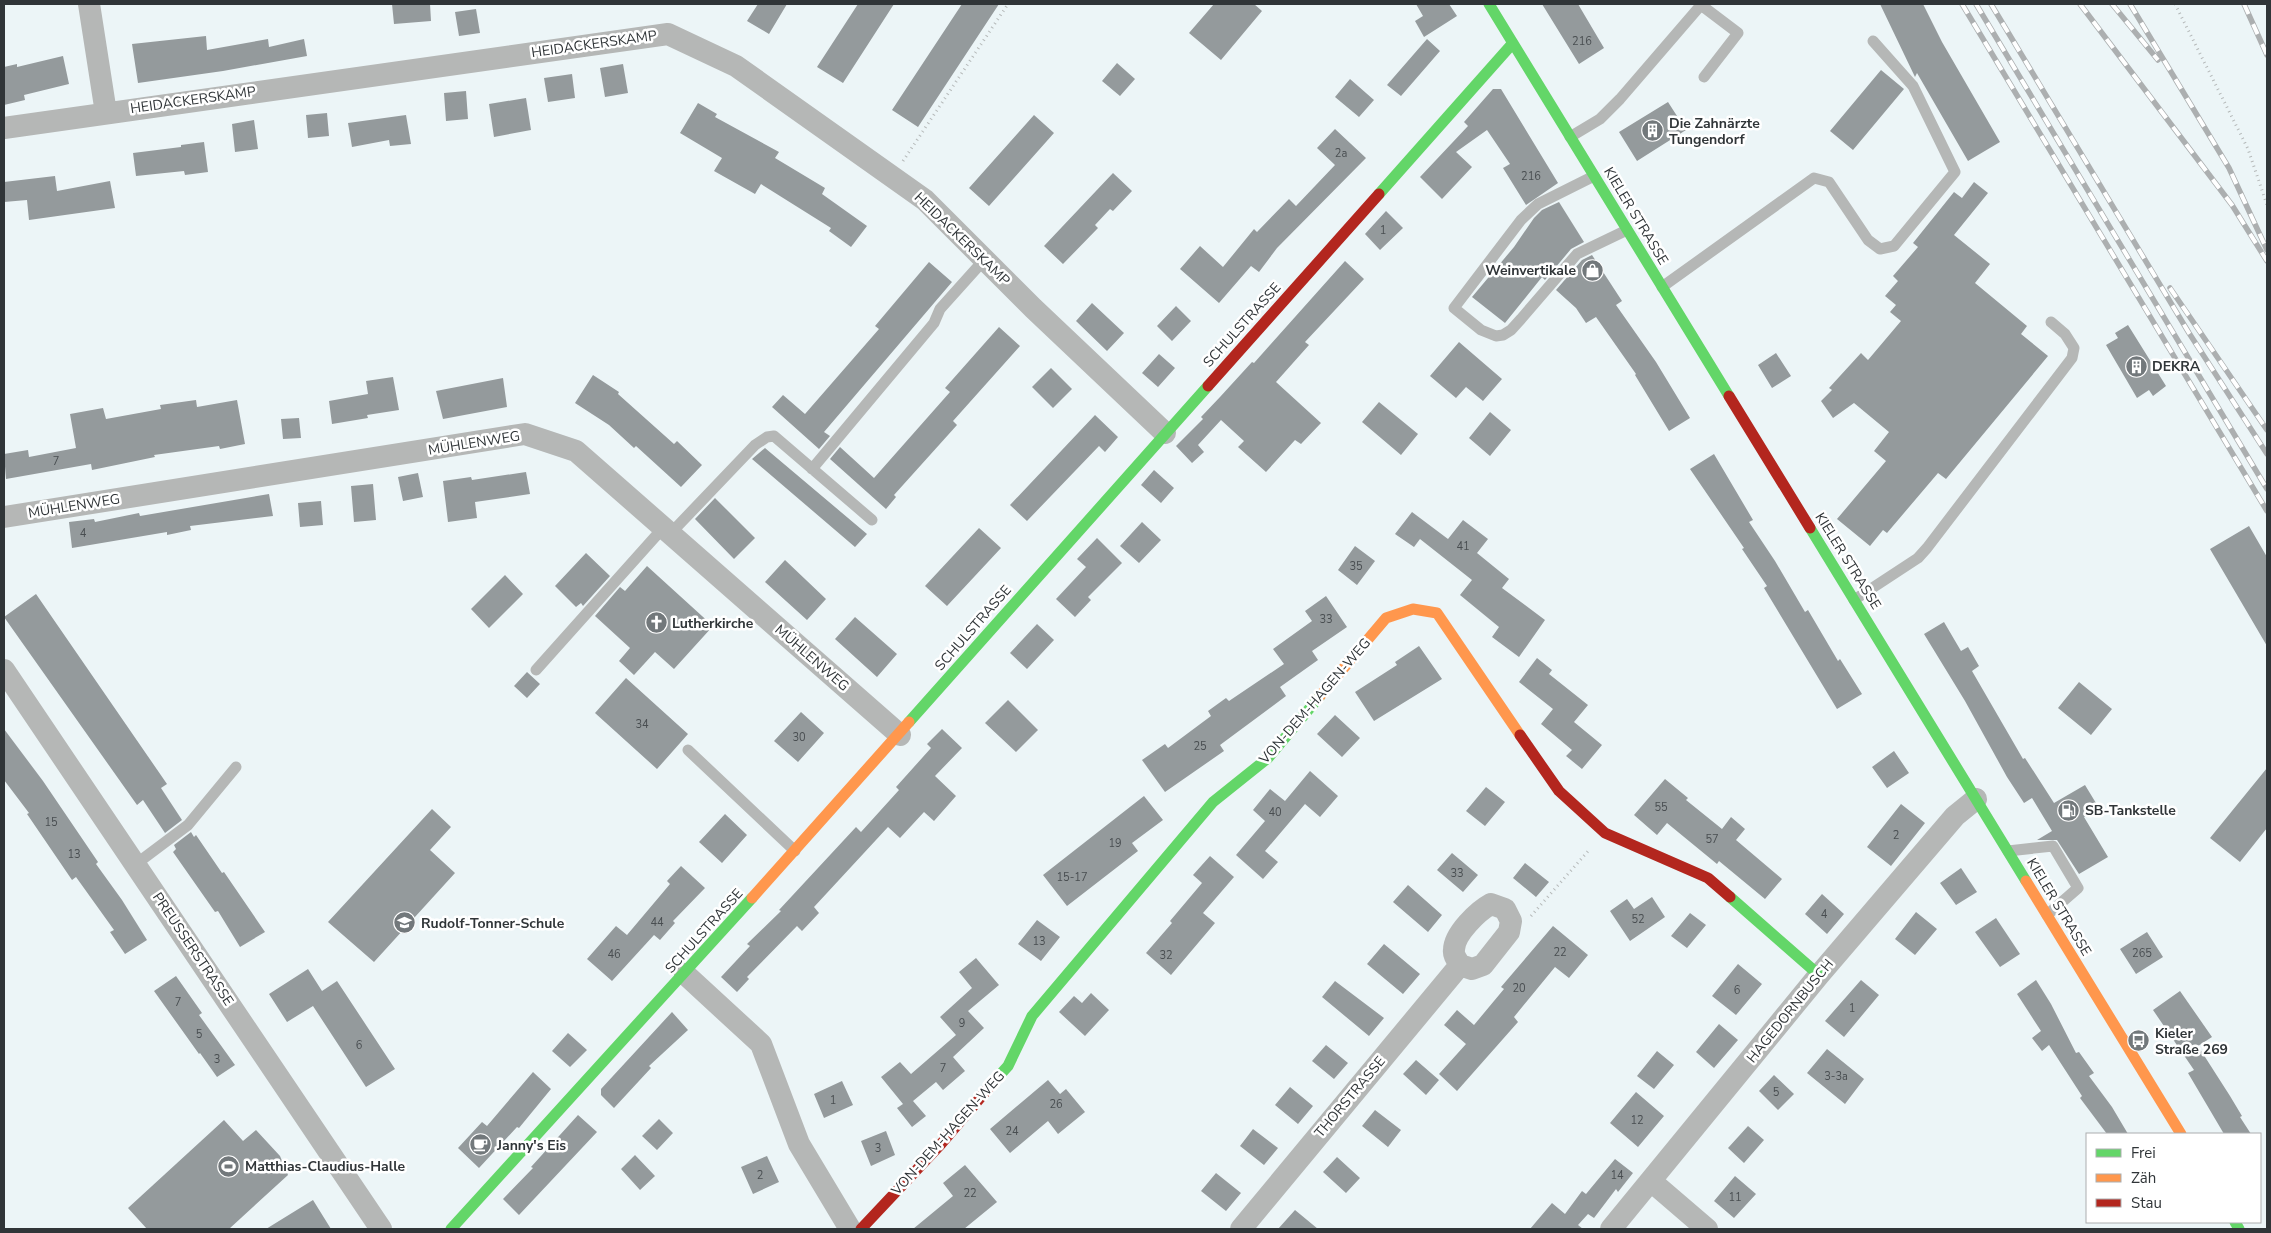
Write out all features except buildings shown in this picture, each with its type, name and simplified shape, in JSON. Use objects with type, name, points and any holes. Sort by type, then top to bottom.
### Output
[{"type":"street","points":[[89,4],[106,113]]},
{"type":"street","name":"KIELER STRASSE","points":[[1488,4],[2180,1133]]},
{"type":"street","name":"HEIDACKERSKAMP","points":[[4,128],[668,34],[736,66],[925,200],[1033,308],[1165,433]]},
{"type":"street","name":"SCHULSTRASSE","points":[[451,1229],[685,974],[900,734],[1165,433],[1513,43]]},
{"type":"street","name":"MÜHLENWEG","points":[[4,517],[525,434],[576,451],[900,734]]},
{"type":"street","name":"VON-DEM-HAGEN-WEG","points":[[861,1229],[941,1144],[1008,1066],[1032,1016],[1213,802],[1268,758],[1386,618],[1413,609],[1438,613],[1559,791],[1604,833],[1708,878],[1819,975]]},
{"type":"street","name":"PREUSSERSTRASSE","points":[[4,670],[381,1229]]},
{"type":"street","name":"HAGEDORNBUSCH","points":[[1611,1229],[1819,975],[1955,816],[1976,799]]},
{"type":"street","points":[[1491,904],[1505,909],[1511,921],[1510,932],[1483,965],[1472,969],[1460,965],[1453,952],[1455,941],[1479,910],[1491,904]]},
{"type":"street","name":"THORSTRASSE","points":[[1241,1229],[1460,965]]},
{"type":"street","points":[[685,974],[761,1044],[799,1144],[850,1229]]},
{"type":"street","points":[[1651,1181],[1707,1229]]},
{"type":"lane","points":[[1570,137],[1600,119],[1620,99],[1700,5],[1738,33],[1704,77]]},
{"type":"lane","points":[[1662,287],[1814,178],[1829,182],[1868,240],[1880,249],[1894,246],[1955,172],[1912,86],[1873,41]]},
{"type":"lane","points":[[1594,176],[1538,204],[1521,220],[1454,308],[1481,330],[1496,336],[1503,335],[1511,330],[1577,254],[1627,230]]},
{"type":"lane","points":[[812,469],[934,323],[940,309],[984,260]]},
{"type":"lane","points":[[1854,600],[1918,558],[2072,358],[2074,348],[2065,334],[2050,322]]},
{"type":"lane","points":[[536,670],[667,531],[755,445],[767,437],[774,436],[872,520]]},
{"type":"lane","points":[[688,750],[795,851]]},
{"type":"lane","points":[[136,864],[188,825],[236,767]]},
{"type":"lane","points":[[2008,851],[2053,846],[2078,888],[2046,914]]},
{"type":"path","points":[[893,177],[1008,4]]},
{"type":"path","points":[[2176,4],[2248,149],[2267,205]]},
{"type":"path","points":[[1511,921],[1533,916],[1604,833]]},
{"type":"railway","points":[[1962,4],[2267,511]]},
{"type":"railway","points":[[1976,4],[2267,489]]},
{"type":"railway","points":[[1991,4],[2189,333],[2267,454]]},
{"type":"railway","points":[[2080,4],[2232,205],[2267,261]]},
{"type":"railway","points":[[2112,4],[2158,60]]},
{"type":"railway","points":[[2130,4],[2229,168],[2267,250]]},
{"type":"railway","points":[[2244,4],[2267,55]]},
{"type":"railway","points":[[2170,288],[2267,430]]},
{"type":"traffic: fast","points":[[1489,4],[1729,396]]},
{"type":"traffic: fast","points":[[1379,194],[1513,43]]},
{"type":"traffic: fast","points":[[909,722],[1208,386]]},
{"type":"traffic: fast","points":[[1810,528],[2026,881]]},
{"type":"traffic: fast","points":[[998,1077],[1008,1066],[1032,1016],[1213,802],[1268,758],[1320,696]]},
{"type":"traffic: fast","points":[[1730,897],[1819,975]]},
{"type":"traffic: fast","points":[[451,1229],[752,898]]},
{"type":"traffic: fast","points":[[2236,1223],[2239,1229]]},
{"type":"traffic: slow","points":[[1320,696],[1386,618],[1413,609],[1437,613],[1520,735]]},
{"type":"traffic: slow","points":[[752,898],[909,722]]},
{"type":"traffic: slow","points":[[2026,881],[2180,1133]]},
{"type":"traffic: jam","points":[[1208,386],[1379,194]]},
{"type":"traffic: jam","points":[[1729,396],[1810,528]]},
{"type":"traffic: jam","points":[[1520,735],[1559,791],[1605,833],[1708,878],[1730,897]]},
{"type":"traffic: jam","points":[[861,1229],[941,1144],[998,1077]]},
{"type":"place","name":"Die Zahnärzte Tungendorf","points":[[1653,131]]},
{"type":"place","name":"Weinvertikale","points":[[1592,270]]},
{"type":"place","name":"DEKRA","points":[[2136,366]]},
{"type":"place","name":"Lutherkirche","points":[[656,623]]},
{"type":"place","name":"SB-Tankstelle","points":[[2069,810]]},
{"type":"place","name":"Rudolf-Tonner-Schule","points":[[405,923]]},
{"type":"place","name":"Kieler Straße 269","points":[[2139,1041]]},
{"type":"place","name":"Janny's Eis","points":[[481,1145]]},
{"type":"place","name":"Matthias-Claudius-Halle","points":[[229,1166]]}]
